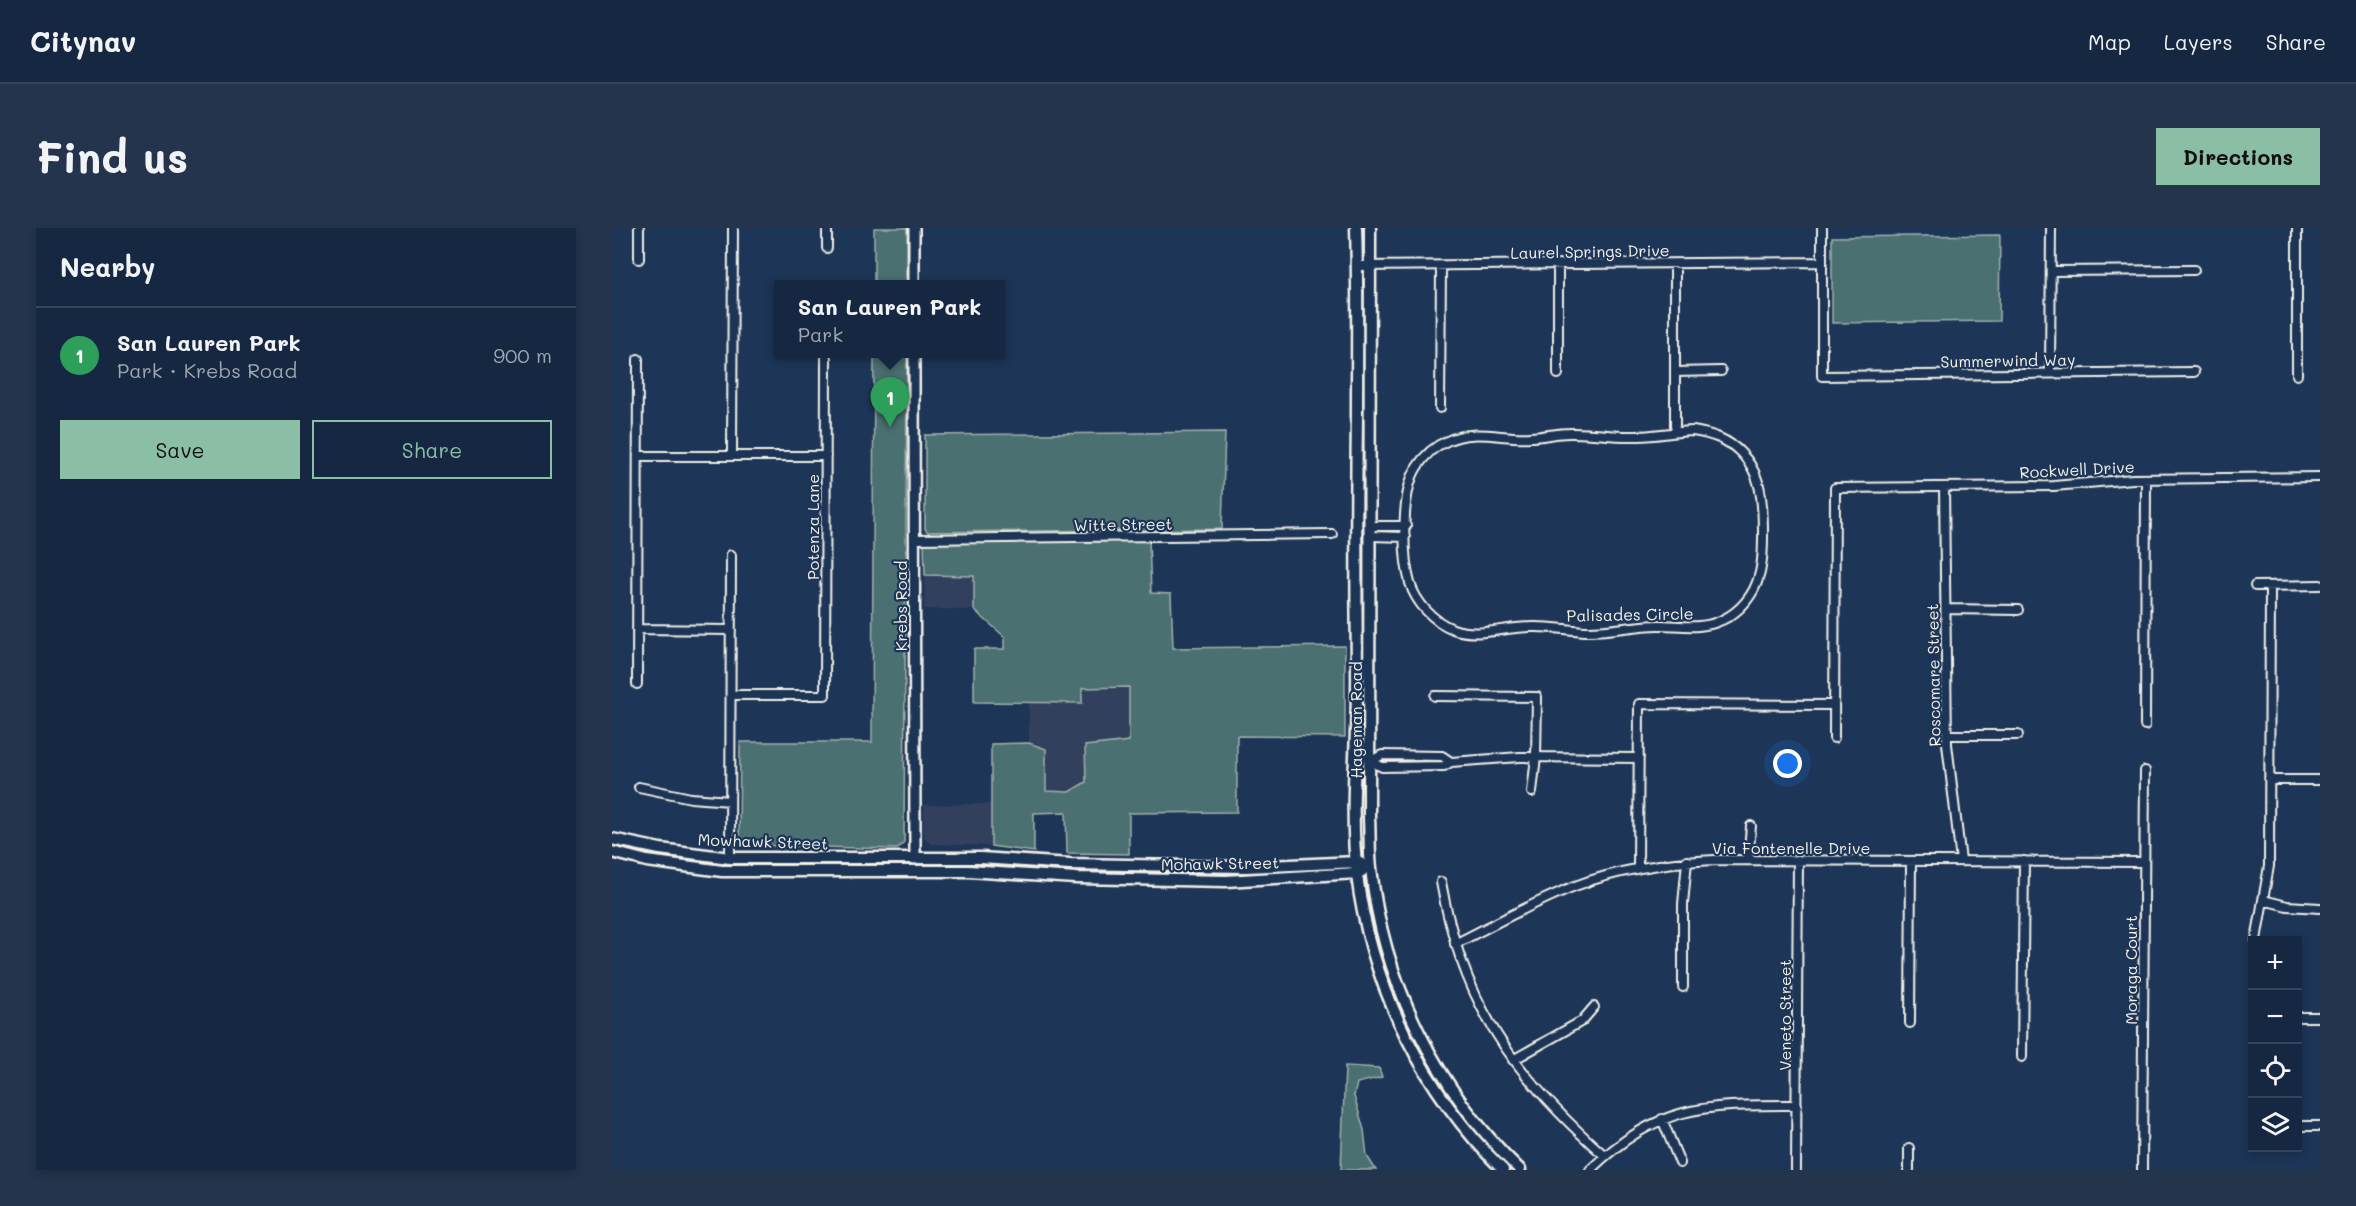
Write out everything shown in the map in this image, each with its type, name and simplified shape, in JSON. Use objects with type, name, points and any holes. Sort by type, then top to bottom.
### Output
[{"type":"main road","name":"Hageman Road","points":[[1356,228],[1358,683],[1355,817],[1357,873],[1367,929],[1376,962],[1387,994],[1407,1038],[1443,1099],[1474,1140],[1503,1170]]},
{"type":"main road","name":"Hageman Road","points":[[1370,228],[1372,266],[1371,867],[1385,940],[1410,1015],[1440,1071],[1472,1118],[1520,1170]]},
{"type":"main road","points":[[1356,459],[1364,471],[1364,521],[1371,531]]},
{"type":"main road","points":[[1358,683],[1363,707],[1364,755],[1371,761]]},
{"type":"main road","name":"Mowhawk Street","points":[[612,839],[660,849],[730,858],[915,859]]},
{"type":"main road","name":"Mohawk Street","points":[[612,852],[640,859],[722,871],[968,871],[1076,878],[1226,881],[1357,873],[1371,867]]},
{"type":"main road","points":[[640,859],[666,858],[715,864],[725,862],[730,858]]},
{"type":"main road","name":"Mohawk Street","points":[[915,859],[981,858],[1070,864],[1246,867],[1357,862],[1371,867]]},
{"type":"main road","points":[[808,871],[836,865],[902,865],[915,859]]},
{"type":"street","points":[[639,228],[639,259]]},
{"type":"street","points":[[732,456],[733,228]]},
{"type":"street","points":[[827,228],[827,248]]},
{"type":"street","points":[[914,228],[914,280]]},
{"type":"street","points":[[1822,228],[1822,262]]},
{"type":"street","points":[[2050,374],[2051,228]]},
{"type":"street","points":[[2296,375],[2297,228]]},
{"type":"street","name":"Laurel Springs Drive","points":[[1357,266],[1822,262]]},
{"type":"street","name":"Summerwind Way","points":[[1822,262],[1822,376],[2194,372]]},
{"type":"street","points":[[1675,264],[1675,426]]},
{"type":"street","points":[[1558,265],[1558,374]]},
{"type":"street","points":[[1440,408],[1441,266]]},
{"type":"street","points":[[2051,271],[2194,270]]},
{"type":"street","name":"Potenza Lane","points":[[731,695],[825,695],[826,358]]},
{"type":"street","name":"Krebs Road","points":[[914,358],[915,859]]},
{"type":"street","points":[[637,684],[638,359]]},
{"type":"street","points":[[1675,372],[1721,371]]},
{"type":"street","name":"Palisades Circle","points":[[1693,431],[1710,434],[1727,441],[1741,452],[1752,466],[1759,483],[1762,501],[1760,576],[1751,594],[1738,609],[1722,621],[1702,627],[1641,626],[1585,631],[1530,627],[1472,633],[1452,628],[1434,618],[1419,603],[1410,584],[1406,526],[1408,486],[1417,467],[1430,452],[1448,440],[1467,435],[1530,437],[1584,433],[1637,436],[1693,431]]},
{"type":"street","points":[[638,456],[826,456]]},
{"type":"street","name":"Rockwell Drive","points":[[1834,705],[1835,488],[2054,486],[2146,479],[2320,477]]},
{"type":"street","points":[[2145,725],[2146,479]]},
{"type":"street","name":"Roscomare Street","points":[[1944,487],[1948,763],[1961,861]]},
{"type":"street","points":[[1392,526],[1392,536]]},
{"type":"street","points":[[1371,531],[1392,526],[1406,526]]},
{"type":"street","points":[[1371,531],[1405,537]]},
{"type":"street","name":"Witte Street","points":[[915,539],[1332,534]]},
{"type":"street","points":[[730,858],[731,555]]},
{"type":"street","points":[[2255,586],[2320,585]]},
{"type":"street","points":[[2257,936],[2269,866],[2270,586]]},
{"type":"street","points":[[1946,609],[2018,610]]},
{"type":"street","points":[[637,629],[731,630]]},
{"type":"street","points":[[1436,696],[1537,697],[1536,757],[1532,792]]},
{"type":"street","points":[[1638,868],[1639,704],[1834,705],[1834,738]]},
{"type":"street","points":[[1947,735],[2018,735]]},
{"type":"street","points":[[1371,761],[1382,755],[1442,756],[1451,762],[1536,757],[1639,758]]},
{"type":"street","name":"Moraga Court","points":[[2142,1170],[2145,771]]},
{"type":"street","points":[[2269,780],[2320,780]]},
{"type":"street","points":[[639,787],[690,798],[730,801]]},
{"type":"street","points":[[1748,860],[1751,826]]},
{"type":"street","name":"Veneto Street","points":[[1796,1170],[1798,860]]},
{"type":"street","points":[[1683,987],[1683,904],[1687,861]]},
{"type":"street","name":"Via Fontenelle Drive","points":[[1455,944],[1576,886],[1638,868],[1687,861],[2144,862]]},
{"type":"street","points":[[1910,1023],[1911,861]]},
{"type":"street","points":[[2022,1057],[2024,861]]},
{"type":"street","points":[[1441,882],[1455,944],[1476,998],[1513,1060],[1549,1105],[1605,1156]]},
{"type":"street","points":[[2263,900],[2287,906],[2320,908]]},
{"type":"street","points":[[1513,1060],[1582,1021],[1594,1007]]},
{"type":"street","points":[[2302,1017],[2320,1017]]},
{"type":"street","points":[[1590,1170],[1632,1134],[1662,1119],[1697,1108],[1797,1105]]},
{"type":"street","points":[[1662,1119],[1680,1163]]},
{"type":"street","points":[[2302,1126],[2320,1126]]},
{"type":"street","points":[[1909,1148],[1909,1170]]},
{"type":"shaded area","points":[[925,575],[975,576],[974,610],[924,609]]},
{"type":"shaded area","points":[[1129,687],[1129,741],[1086,782],[1069,792],[1046,792],[1046,749],[1029,743],[1029,703],[1082,703],[1082,688]]},
{"type":"shaded area","points":[[991,804],[991,846],[931,844],[923,836],[924,805]]},
{"type":"green space","points":[[874,228],[907,228],[907,280],[874,280]]},
{"type":"green space","points":[[2000,235],[1999,321],[1832,323],[1832,237]]},
{"type":"green space","points":[[874,358],[907,358],[904,842],[897,849],[747,845],[739,840],[740,742],[872,742]]},
{"type":"green space","points":[[1225,432],[1222,529],[928,532],[925,529],[925,435]]},
{"type":"green space","points":[[1149,540],[1151,593],[1171,594],[1173,648],[1345,646],[1345,737],[1237,736],[1237,812],[1129,813],[1129,854],[1067,853],[1066,812],[1034,813],[1034,852],[991,846],[991,744],[1029,743],[1046,749],[1046,791],[1069,792],[1086,782],[1085,746],[1129,741],[1129,687],[1082,688],[1082,703],[974,702],[974,649],[1005,649],[1005,637],[974,610],[974,576],[925,575],[924,544]]},
{"type":"green space","points":[[1345,1066],[1379,1068],[1382,1077],[1357,1083],[1354,1096],[1364,1130],[1367,1156],[1376,1170],[1341,1170]]},
{"type":"place","name":"San Lauren Park","points":[[890,427]]}]
